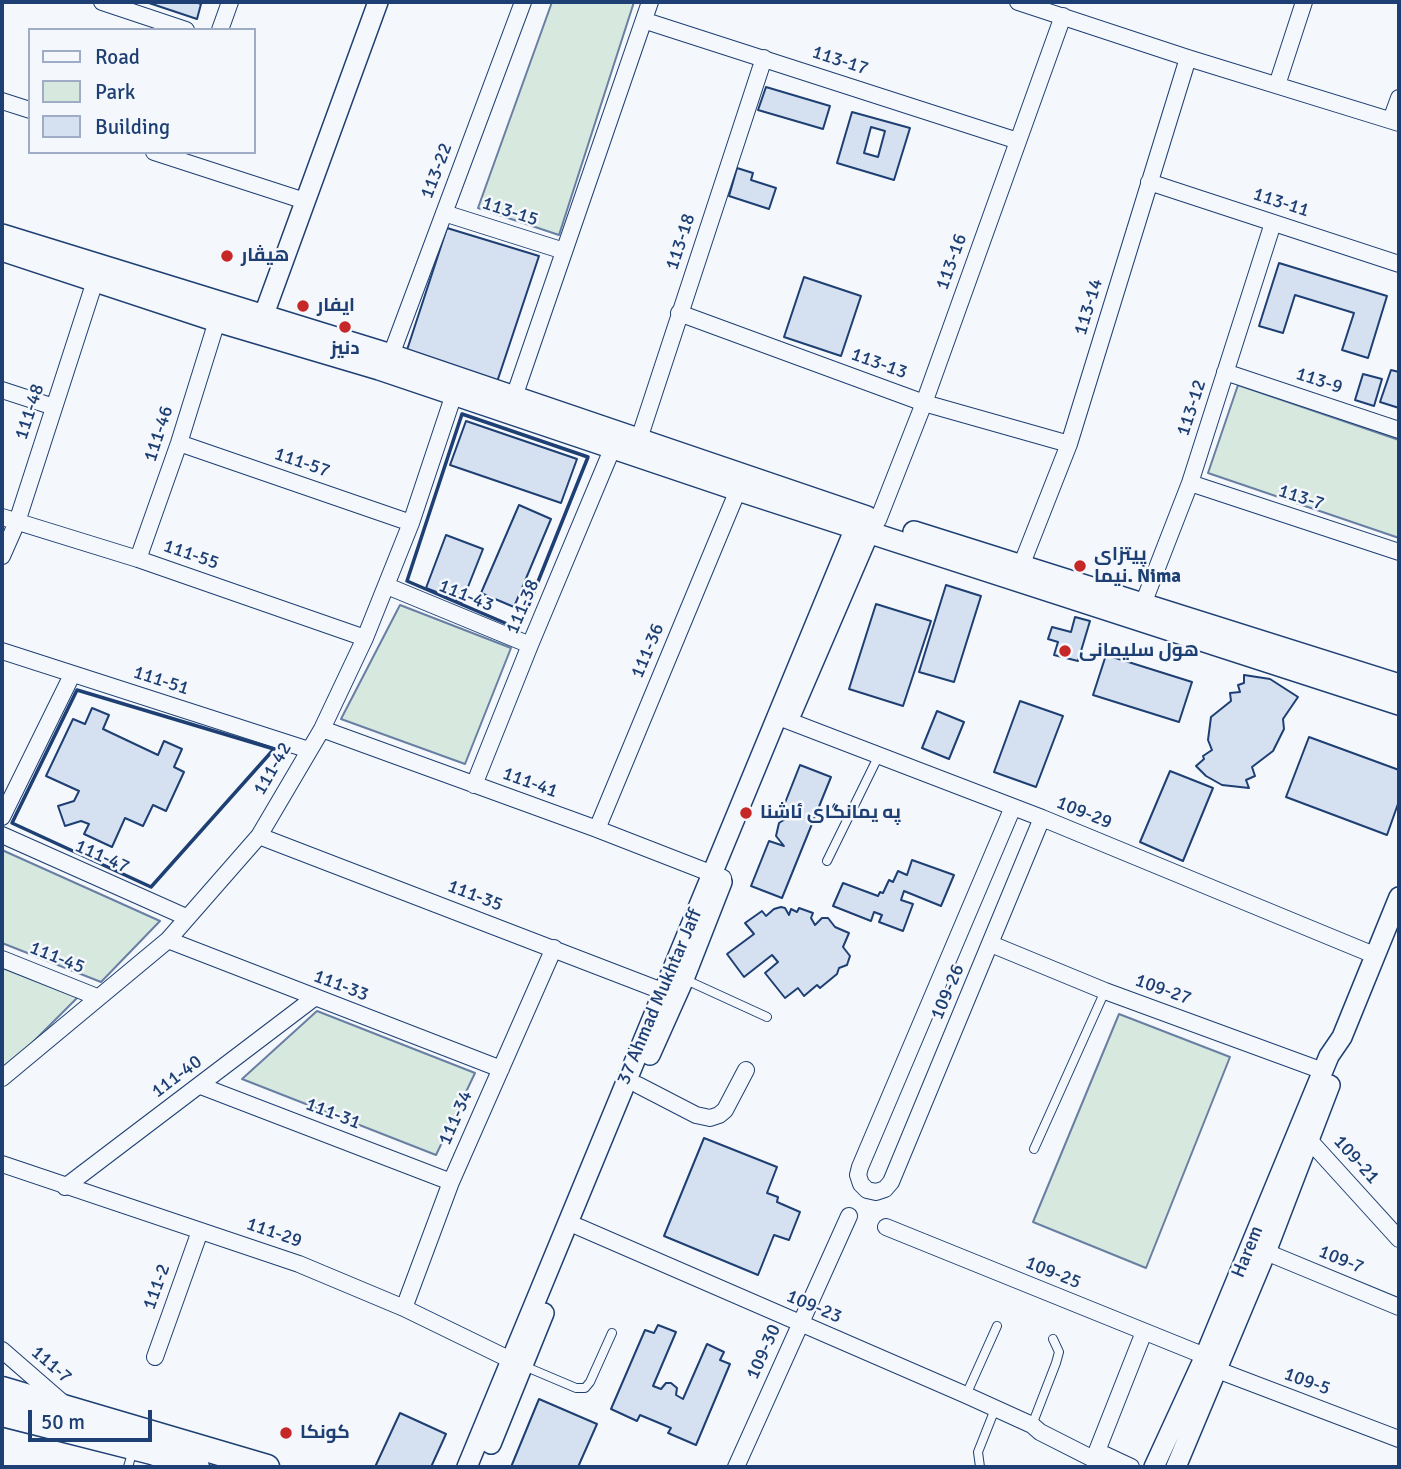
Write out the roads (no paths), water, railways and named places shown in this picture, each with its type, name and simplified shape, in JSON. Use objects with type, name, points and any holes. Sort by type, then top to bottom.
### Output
[{"type":"main road","points":[[2,234],[391,355],[639,439],[867,527],[1399,704]]},
{"type":"main road","points":[[2,250],[217,321],[379,369],[738,490],[867,527],[1021,566],[1399,685]]},
{"type":"main road","points":[[2,1389],[267,1467]]},
{"type":"main road","points":[[2,1413],[141,1459],[197,1467]]},
{"type":"street","points":[[102,2],[180,28]]},
{"type":"street","points":[[221,28],[230,2]]},
{"type":"street","points":[[263,317],[378,2]]},
{"type":"street","name":"113-22","points":[[391,355],[523,2]]},
{"type":"street","points":[[514,397],[650,2]]},
{"type":"street","points":[[1018,2],[1188,58],[1395,121],[1399,98]]},
{"type":"street","points":[[1277,85],[1304,2]]},
{"type":"street","name":"113-16","points":[[867,527],[924,403],[1063,16]]},
{"type":"street","name":"113-17","points":[[649,22],[1018,141]]},
{"type":"street","name":"113-18","points":[[639,439],[764,58]]},
{"type":"street","name":"113-14","points":[[1021,566],[1069,444],[1188,58]]},
{"type":"street","points":[[2,101],[28,109]]},
{"type":"street","points":[[175,155],[305,201]]},
{"type":"street","name":"113-11","points":[[1149,182],[1399,264]]},
{"type":"street","name":"113-15","points":[[444,213],[564,251]]},
{"type":"street","name":"113-12","points":[[1143,604],[1190,483],[1273,223]]},
{"type":"street","name":"111-48","points":[[2,556],[9,520],[54,407],[95,281]]},
{"type":"street","name":"113-13","points":[[679,313],[924,403],[1069,444]]},
{"type":"street","name":"111-46","points":[[138,559],[217,321]]},
{"type":"street","name":"113-9","points":[[1226,372],[1399,430]]},
{"type":"street","points":[[2,390],[54,407]]},
{"type":"street","name":"111-42","points":[[2,1078],[168,940],[259,836],[322,729],[365,638],[411,523],[454,394]]},
{"type":"street","name":"111-57","points":[[178,443],[411,523]]},
{"type":"street","name":"111-38","points":[[474,785],[613,447]]},
{"type":"street","name":"113-7","points":[[1190,483],[1399,552]]},
{"type":"street","name":"111-36","points":[[597,829],[738,490]]},
{"type":"street","name":"111-55","points":[[9,520],[138,559],[365,638]]},
{"type":"street","name":"37 Ahmad Mukhtar Jaff","points":[[482,1467],[517,1363],[668,994],[782,719],[867,527]]},
{"type":"street","name":"111-43","points":[[387,586],[530,645]]},
{"type":"street","name":"111-51","points":[[2,651],[309,750]]},
{"type":"street","points":[[2,817],[72,675]]},
{"type":"street","name":"109-29","points":[[782,719],[1042,818],[1374,955]]},
{"type":"street","name":"111-41","points":[[322,729],[597,829],[717,876]]},
{"type":"street","name":"109-26","points":[[1013,807],[860,1167],[860,1184],[867,1190],[876,1192],[885,1189],[891,1182],[1042,818]]},
{"type":"street","name":"111-47","points":[[2,835],[186,917]]},
{"type":"street","name":"111-35","points":[[259,836],[668,994]]},
{"type":"street","name":"37 Ahmad Mukhtar Jaff","points":[[467,1467],[579,1227],[638,1085],[668,994],[684,979],[717,876]]},
{"type":"street","name":"Harem","points":[[1154,1467],[1266,1252],[1339,1061],[1342,1037],[1399,897]]},
{"type":"street","name":"111-33","points":[[168,940],[501,1069]]},
{"type":"street","name":"109-27","points":[[991,944],[1105,991],[1323,1071]]},
{"type":"street","name":"111-34","points":[[404,1308],[451,1182],[554,948]]},
{"type":"street","name":"111-45","points":[[2,959],[97,997]]},
{"type":"street","name":"111-40","points":[[65,1187],[314,998]]},
{"type":"street","name":"Harem","points":[[1176,1467],[1208,1364],[1332,1049],[1342,1037]]},
{"type":"street","points":[[638,1085],[696,1115],[710,1118],[725,1110],[746,1070]]},
{"type":"street","name":"111-31","points":[[201,1086],[451,1182]]},
{"type":"street","name":"109-21","points":[[1310,1141],[1399,1239]]},
{"type":"street","name":"111-29","points":[[2,1164],[299,1264],[404,1308],[517,1363]]},
{"type":"street","name":"109-30","points":[[736,1467],[849,1216]]},
{"type":"street","name":"109-23","points":[[579,1227],[967,1395],[1032,1425],[1040,1433],[1109,1467]]},
{"type":"street","name":"109-25","points":[[886,1227],[1144,1332],[1208,1364]]},
{"type":"street","name":"111-2","points":[[155,1357],[200,1231]]},
{"type":"street","name":"109-7","points":[[1266,1252],[1399,1307]]},
{"type":"street","points":[[1097,1451],[1144,1332]]},
{"type":"street","name":"111-7","points":[[2,1350],[72,1411]]},
{"type":"street","name":"109-5","points":[[1208,1364],[1399,1439]]},
{"type":"street","name":"109-23","points":[[1032,1425],[1041,1425],[1131,1467]]},
{"type":"lane","points":[[827,861],[879,755]]},
{"type":"lane","points":[[684,979],[767,1017]]},
{"type":"lane","points":[[1034,1149],[1105,991]]},
{"type":"lane","points":[[967,1395],[997,1326]]},
{"type":"lane","points":[[517,1363],[576,1388],[584,1388],[590,1382],[611,1333]]},
{"type":"lane","points":[[1032,1425],[1059,1352],[1053,1339]]},
{"type":"lane","points":[[981,1467],[978,1452],[995,1409]]},
{"type":"place","name":"هيڤار","points":[[227,256]]},
{"type":"place","name":"ايفار","points":[[303,306]]},
{"type":"place","name":"دنيز","points":[[345,327]]},
{"type":"place","name":"پیتزای نیما. Nima","points":[[1080,566]]},
{"type":"place","name":"هول سليمانى","points":[[1065,651]]},
{"type":"place","name":"په یمانگای ئاشنا","points":[[746,813]]},
{"type":"place","name":"کونکا","points":[[286,1433]]}]
